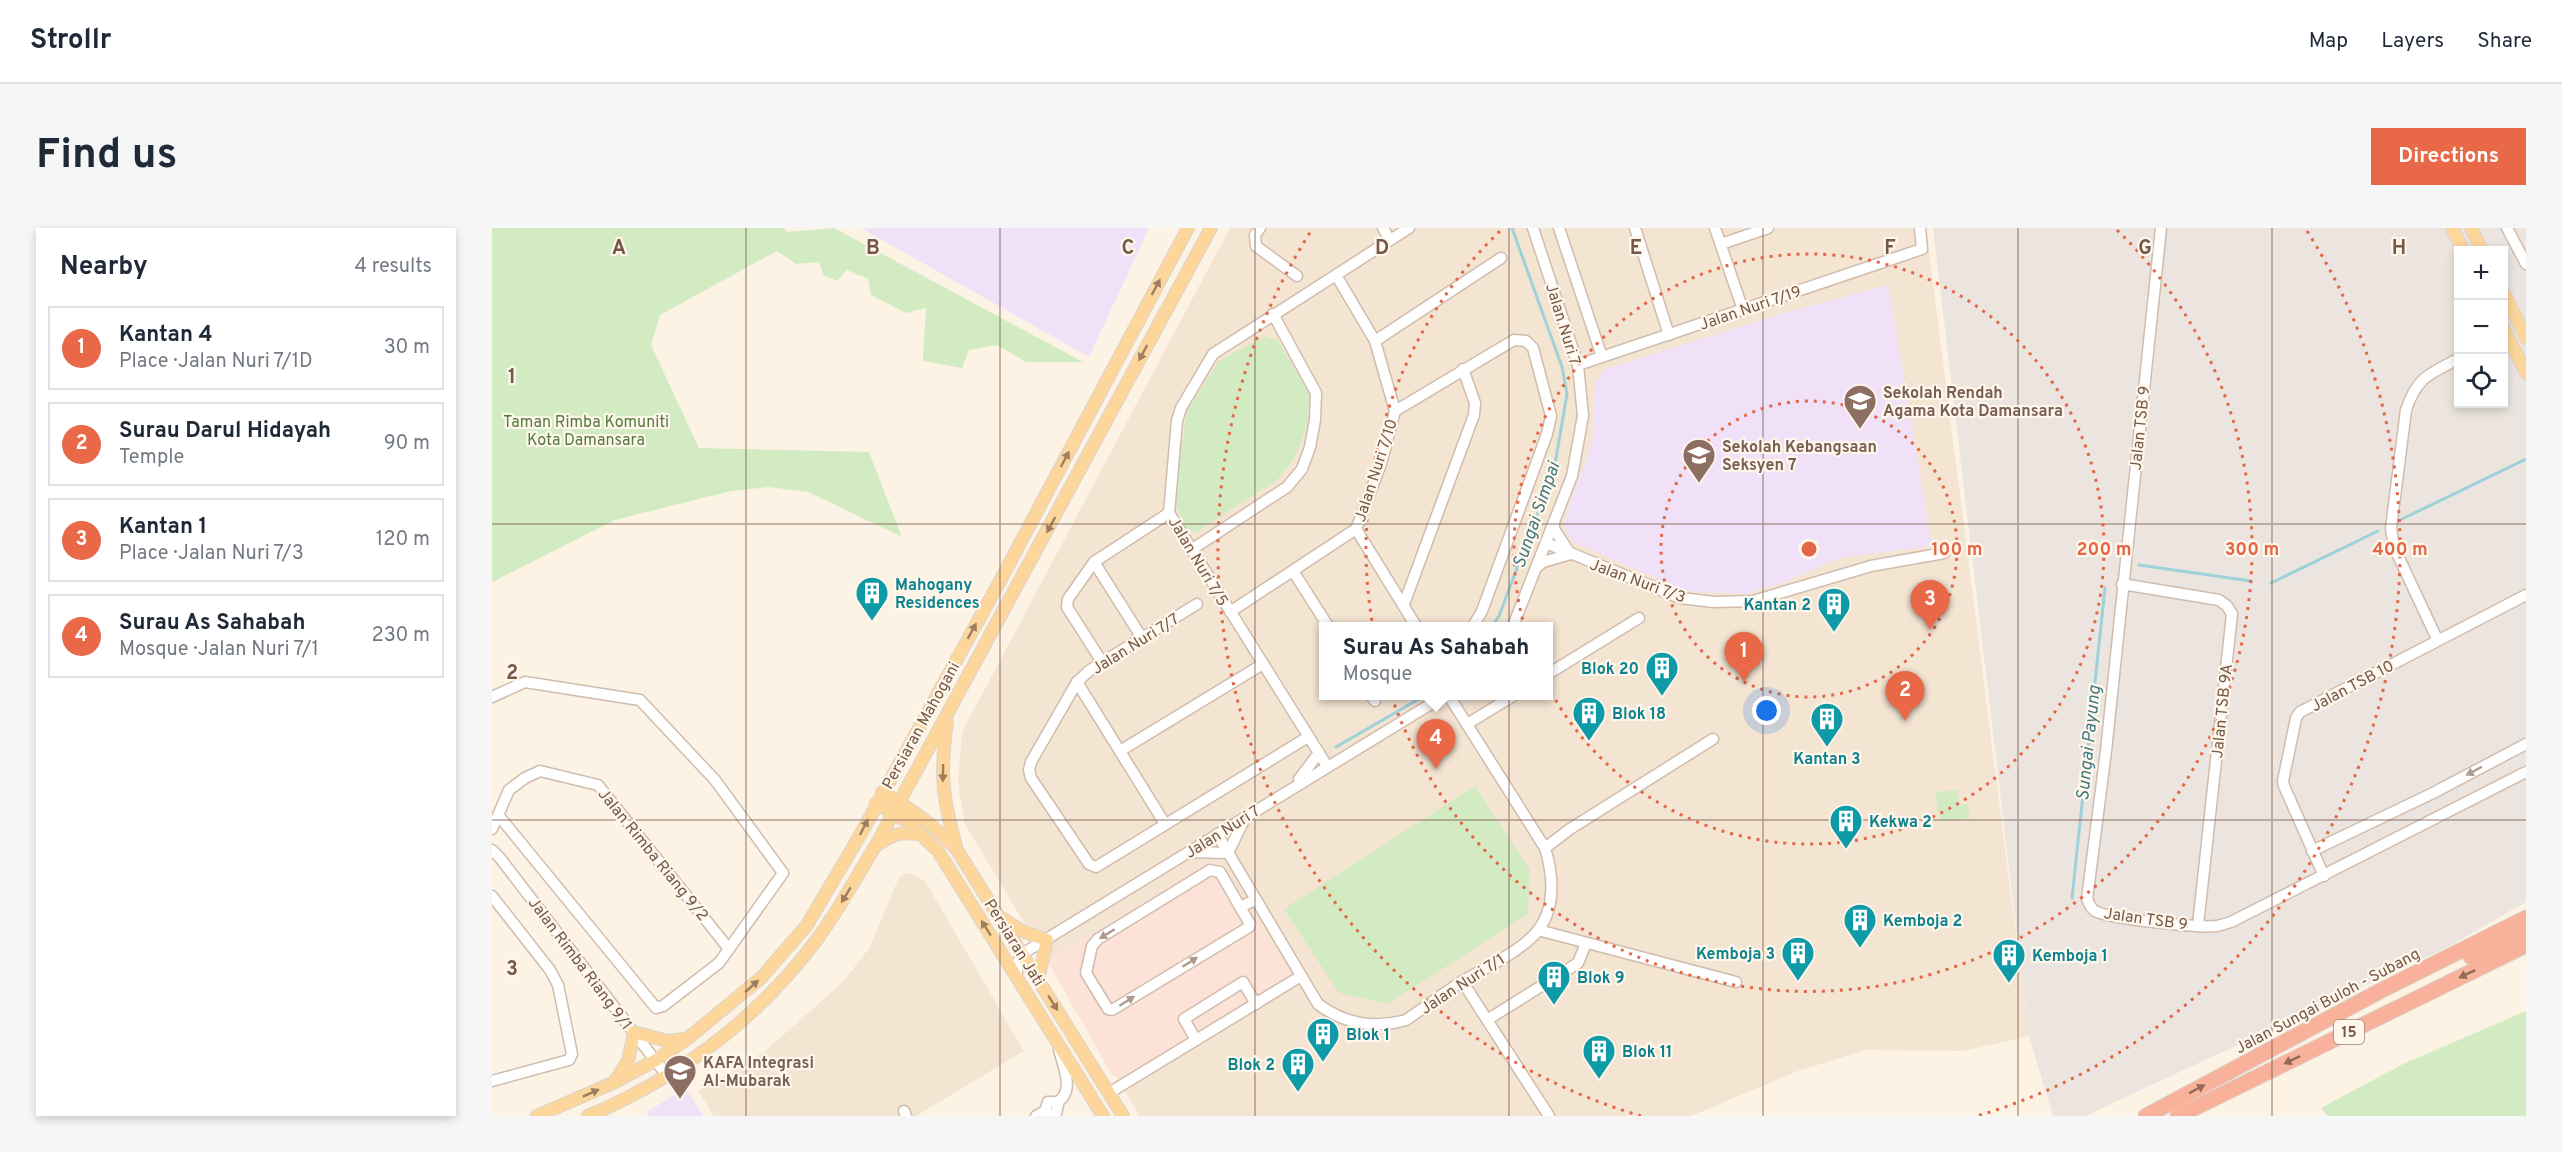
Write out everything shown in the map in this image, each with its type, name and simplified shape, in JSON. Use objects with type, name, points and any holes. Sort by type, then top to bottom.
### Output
[{"type":"highway","name":"Jalan Sungai Buloh - Subang","points":[[2146,1116],[2382,990],[2526,918]]},
{"type":"highway","points":[[2305,1032],[2320,1031],[2526,932]]},
{"type":"highway","name":"15","points":[[2178,1116],[2526,945]]},
{"type":"main road","name":"Persiaran Mahogani","points":[[537,1116],[615,1082],[656,1060],[687,1039],[752,985],[807,925],[1000,581],[1188,228]]},
{"type":"main road","name":"Persiaran Mahogani","points":[[588,1116],[622,1102],[668,1077],[735,1029],[776,989],[816,940],[876,845],[1211,228]]},
{"type":"main road","points":[[2452,228],[2461,246]]},
{"type":"main road","points":[[2471,228],[2480,246]]},
{"type":"main road","points":[[2507,300],[2523,332]]},
{"type":"main road","points":[[2508,340],[2526,373]]},
{"type":"main road","points":[[948,714],[942,778],[945,805],[957,850]]},
{"type":"main road","name":"Persiaran Jati","points":[[879,798],[936,828],[957,850],[1123,1116]]},
{"type":"main road","name":"Persiaran Jati","points":[[896,808],[939,851],[1102,1115]]},
{"type":"main road","points":[[876,845],[890,836],[904,832],[923,835]]},
{"type":"main road","points":[[999,917],[1022,931],[1047,940],[1038,980]]},
{"type":"main road","points":[[615,1082],[628,1061],[634,1032],[667,1041],[687,1039]]},
{"type":"street","points":[[1260,228],[1255,235],[1256,246],[1297,276]]},
{"type":"street","points":[[1383,228],[1390,240]]},
{"type":"street","name":"Jalan Nuri 7/5","points":[[1327,766],[1169,513],[1177,421],[1181,408],[1213,354],[1409,228]]},
{"type":"street","name":"Jalan Nuri 7","points":[[1515,622],[1572,476],[1583,416],[1578,365],[1533,228]]},
{"type":"street","points":[[1559,228],[1602,357]]},
{"type":"street","points":[[1635,228],[1669,335]]},
{"type":"street","points":[[1715,228],[1743,310]]},
{"type":"street","points":[[1721,244],[1768,228]]},
{"type":"street","name":"Jalan Nuri 7/19","points":[[1578,365],[1923,249],[1920,228]]},
{"type":"street","name":"Jalan TSB 9","points":[[2162,228],[2122,584],[2106,751],[2087,899],[2096,911],[2198,926],[2216,926],[2231,922],[2526,772]]},
{"type":"street","points":[[2507,228],[2526,264]]},
{"type":"street","points":[[1375,340],[1501,258]]},
{"type":"street","name":"Jalan Nuri 7/10","points":[[1230,612],[1356,529],[1381,464],[1395,411],[1375,340],[1336,275]]},
{"type":"street","points":[[1191,550],[1287,488],[1302,470],[1310,447],[1315,420],[1316,393],[1273,314]]},
{"type":"street","points":[[2508,333],[2523,332]]},
{"type":"street","points":[[1395,411],[1412,403],[1463,369],[1514,340],[1526,341],[1533,348],[1551,416],[1547,434],[1519,513],[1476,622]]},
{"type":"street","points":[[2437,639],[2394,547],[2391,528],[2406,410],[2411,395],[2419,381],[2454,361]]},
{"type":"street","points":[[1404,604],[1474,415],[1474,403],[1463,369]]},
{"type":"street","points":[[1102,662],[1067,607],[1068,599],[1094,562],[1169,513]]},
{"type":"street","points":[[1536,569],[1543,562],[1571,554],[1554,529],[1554,521]]},
{"type":"street","points":[[1356,529],[1413,622]]},
{"type":"street","name":"Jalan Nuri 7/3","points":[[1546,543],[1680,598],[1714,602],[1753,601],[1871,566],[1944,553]]},
{"type":"street","points":[[1094,562],[1142,638]]},
{"type":"street","points":[[1293,571],[1325,622]]},
{"type":"street","name":"Jalan TSB 9A","points":[[2122,584],[2219,600],[2232,614],[2198,926]]},
{"type":"street","name":"Jalan TSB 10","points":[[2324,876],[2283,781],[2296,718],[2307,709],[2437,639],[2526,595]]},
{"type":"street","name":"Jalan Nuri 7/7","points":[[1165,824],[1096,867],[1089,864],[1031,778],[1029,770],[1031,762],[1077,682],[1102,662],[1197,604]]},
{"type":"street","points":[[1553,671],[1639,618]]},
{"type":"street","points":[[1120,751],[1263,664]]},
{"type":"street","points":[[492,697],[525,682],[640,700],[715,780],[783,873],[719,963],[663,1006],[656,1008],[499,816]]},
{"type":"street","points":[[1077,682],[1165,824],[1308,737]]},
{"type":"street","name":"Jalan Nuri 7","points":[[1022,954],[1349,752],[1438,700]]},
{"type":"street","name":"Jalan Nuri 7/1","points":[[1217,834],[1318,1004],[1339,1018],[1358,1023],[1389,1025],[1406,1020],[1462,981],[1516,948],[1538,930],[1545,920],[1551,893],[1550,863],[1545,848],[1452,700]]},
{"type":"street","points":[[1426,708],[1443,705],[1458,710],[1459,700]]},
{"type":"street","points":[[1467,723],[1506,700]]},
{"type":"street","points":[[1545,848],[1570,829],[1713,740]]},
{"type":"street","points":[[2312,851],[2433,793],[2526,744]]},
{"type":"street","points":[[1291,788],[1319,753],[1349,752]]},
{"type":"street","name":"Jalan Rimba Riang 9/2","points":[[492,829],[499,816],[503,799],[509,790],[525,778],[540,771],[598,784],[729,949]]},
{"type":"street","points":[[1188,852],[1228,853],[1247,816]]},
{"type":"street","name":"Jalan Rimba Riang 9/1","points":[[492,850],[668,1077]]},
{"type":"street","points":[[1210,870],[1220,873],[1240,907],[1250,924],[1249,927],[1112,1010],[1108,1009],[1086,973],[1092,946],[1098,939],[1210,870]]},
{"type":"street","points":[[492,896],[550,970],[558,985],[572,1054],[568,1060],[492,1082]]},
{"type":"street","points":[[1240,907],[1255,900]]},
{"type":"street","points":[[1538,930],[1736,982]]},
{"type":"street","points":[[1487,1020],[1578,963],[1586,943]]},
{"type":"street","points":[[1017,978],[1017,964],[1022,954]]},
{"type":"street","points":[[1109,1093],[1301,976]]},
{"type":"street","points":[[1462,981],[1549,1116]]},
{"type":"street","points":[[1196,1040],[1184,1019],[1243,982],[1256,1004]]},
{"type":"street","points":[[1041,1113],[1048,1102],[1056,1103],[1065,1096],[1068,1083],[1057,1042]]},
{"type":"shaded area","points":[[861,228],[1149,228],[1089,357]]},
{"type":"shaded area","points":[[1230,228],[1926,228],[2029,1036],[1964,1051],[1865,1050],[1798,1071],[1691,1116],[1140,1116],[965,824],[958,782],[962,732]]},
{"type":"shaded area","points":[[1933,228],[2526,228],[2526,902],[2448,947],[2085,1116],[2053,1116],[2029,1036]]},
{"type":"shaded area","name":"Sekolah Kebangsaan Seksyen 7","points":[[1888,285],[1932,546],[1839,558],[1782,583],[1745,594],[1696,592],[1678,588],[1573,542],[1563,524],[1592,443],[1595,384],[1604,370],[1777,315]]},
{"type":"shaded area","points":[[1216,857],[1291,974],[1127,1077],[1112,1075],[1047,961]]},
{"type":"shaded area","points":[[909,873],[925,881],[1024,1051],[916,1116],[714,1116],[698,1091],[764,1052],[843,982],[870,947],[899,877]]},
{"type":"shaded area","name":"KAFA Integrasi Al-Mubarak","points":[[685,1088],[704,1116],[648,1116],[647,1112]]},
{"type":"green space","name":"Taman Rimba Komuniti Kota Damansara","points":[[492,228],[784,228],[787,232],[834,228],[1083,362],[1026,362],[997,345],[969,350],[962,368],[923,361],[926,308],[906,313],[871,295],[868,279],[847,270],[837,281],[824,276],[819,262],[796,264],[777,251],[660,315],[651,345],[699,448],[869,452],[902,537],[808,492],[768,487],[731,491],[615,520],[492,582]]},
{"type":"green space","points":[[1265,336],[1278,341],[1309,392],[1308,424],[1295,457],[1278,479],[1195,533],[1185,527],[1174,501],[1187,411],[1219,361]]},
{"type":"green space","points":[[1475,786],[1530,870],[1528,914],[1388,1004],[1339,993],[1284,909]]},
{"type":"green space","points":[[1957,790],[1959,804],[1967,804],[1970,818],[1940,821],[1935,792]]},
{"type":"green space","points":[[2526,1011],[2526,1116],[2328,1116],[2321,1108],[2403,1064]]},
{"type":"waterway","name":"Sungai Simpai","points":[[1495,622],[1554,470],[1567,394],[1562,367],[1512,228]]},
{"type":"waterway","name":"Sungai Payung","points":[[2398,521],[2526,459]]},
{"type":"waterway","name":"Sungai Payung","points":[[2271,583],[2378,531]]},
{"type":"waterway","name":"Sungai Payung","points":[[2139,565],[2251,581]]},
{"type":"waterway","name":"Sungai Payung","points":[[2072,898],[2105,588]]},
{"type":"waterway","name":"Sungai Simpai","points":[[1336,747],[1417,700]]},
{"type":"place","name":"Sekolah Rendah Agama Kota Damansara","points":[[1860,430]]},
{"type":"place","name":"Sekolah Kebangsaan Seksyen 7","points":[[1699,484]]},
{"type":"place","name":"Mahogany Residences","points":[[872,622]]},
{"type":"place","name":"Kantan 1","points":[[1930,630]]},
{"type":"place","name":"Kantan 2","points":[[1834,633]]},
{"type":"place","name":"Kantan 4","points":[[1744,682]]},
{"type":"place","name":"Blok 20","points":[[1662,697]]},
{"type":"place","name":"Surau Darul Hidayah","points":[[1905,721]]},
{"type":"place","name":"Blok 18","points":[[1589,742]]},
{"type":"place","name":"Kantan 3","points":[[1827,748]]},
{"type":"place","name":"Surau As Sahabah","points":[[1436,769]]},
{"type":"place","name":"Kekwa 2","points":[[1846,850]]},
{"type":"place","name":"Kemboja 2","points":[[1860,949]]},
{"type":"place","name":"Kemboja 3","points":[[1798,982]]},
{"type":"place","name":"Kemboja 1","points":[[2009,984]]},
{"type":"place","name":"Blok 9","points":[[1554,1006]]},
{"type":"place","name":"Blok 1","points":[[1323,1063]]},
{"type":"place","name":"Blok 11","points":[[1599,1080]]},
{"type":"place","name":"Blok 2","points":[[1298,1093]]},
{"type":"place","name":"KAFA Integrasi Al-Mubarak","points":[[680,1100]]}]
